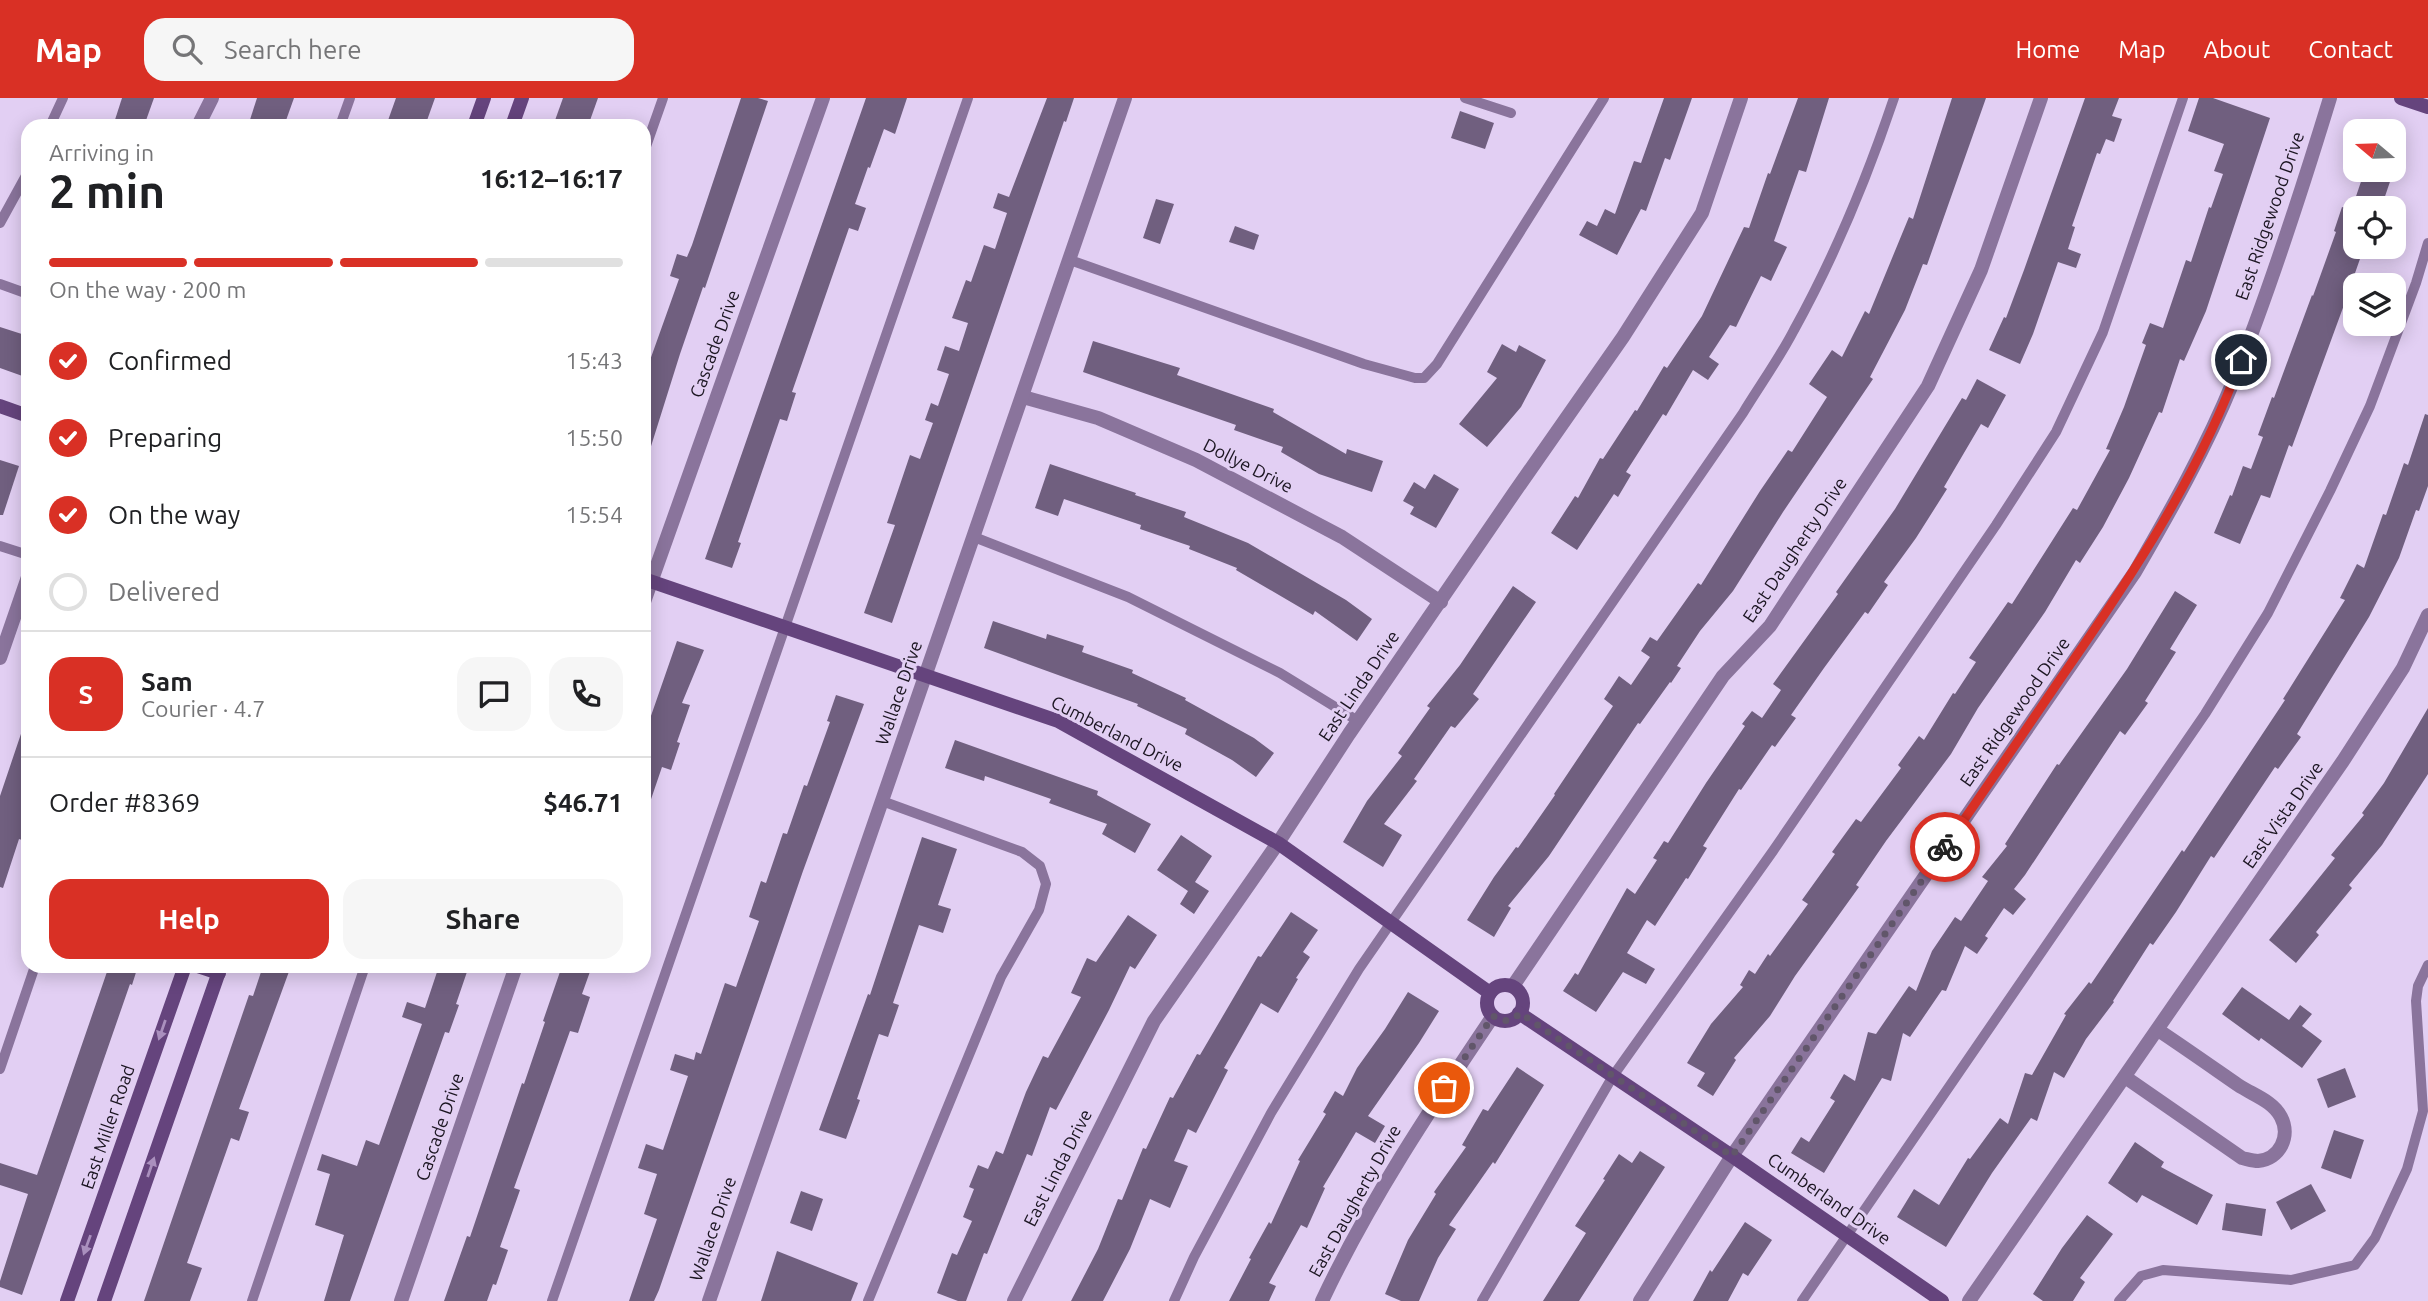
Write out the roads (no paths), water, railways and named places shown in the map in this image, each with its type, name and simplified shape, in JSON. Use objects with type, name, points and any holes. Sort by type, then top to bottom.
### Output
[{"type":"street","points":[[202,119],[212,98]]},
{"type":"street","points":[[476,119],[484,98]]},
{"type":"street","points":[[514,119],[522,98]]},
{"type":"street","name":"Cascade Drive","points":[[651,572],[823,98]]},
{"type":"street","name":"Wallace Drive","points":[[709,1301],[1125,98]]},
{"type":"street","name":"East Linda Drive","points":[[1014,1301],[1154,1021],[1623,337],[1702,213],[1741,98]]},
{"type":"street","name":"East Daugherty Drive","points":[[1513,986],[1723,676],[1770,626],[1928,386],[1981,270],[2041,98]]},
{"type":"street","name":"East Ridgewood Drive","points":[[1640,1301],[1732,1156],[2134,572],[2181,493],[2232,383],[2299,198],[2330,98]]},
{"type":"street","points":[[2401,98],[2428,107]]},
{"type":"street","name":"Dollye Drive","points":[[1023,397],[1098,418],[1196,460],[1342,537],[1441,602]]},
{"type":"street","points":[[0,406],[21,414]]},
{"type":"street","name":"Cumberland Drive","points":[[651,581],[1058,721],[1278,843],[1490,993]]},
{"type":"street","points":[[0,658],[21,597]]},
{"type":"street","name":"East Vista Drive","points":[[1969,1301],[2343,761],[2403,668],[2428,615]]},
{"type":"street","name":"East Miller Road","points":[[66,1301],[183,973]]},
{"type":"street","points":[[104,1301],[219,973]]},
{"type":"street","name":"Cascade Drive","points":[[401,1301],[514,973]]},
{"type":"street","points":[[1503,984],[1513,986],[1522,996],[1520,1013],[1508,1021],[1502,1021],[1493,1016],[1488,1008],[1487,998],[1503,984]]},
{"type":"street","name":"Cumberland Drive","points":[[1520,1013],[1942,1301]]},
{"type":"street","name":"East Daugherty Drive","points":[[1322,1301],[1345,1253],[1429,1111],[1493,1016]]},
{"type":"street","points":[[2125,1077],[2242,1158],[2258,1161],[2274,1155],[2281,1146],[2286,1132],[2281,1117],[2271,1105],[2158,1030]]},
{"type":"lane","points":[[53,119],[63,98]]},
{"type":"lane","points":[[342,119],[350,98]]},
{"type":"lane","points":[[651,132],[663,98]]},
{"type":"lane","points":[[552,1301],[968,98]]},
{"type":"lane","points":[[1465,98],[1511,113]]},
{"type":"lane","points":[[1070,260],[1364,364],[1415,379],[1424,378],[1437,364],[1604,98]]},
{"type":"lane","points":[[1174,1301],[1194,1257],[1271,1112],[1359,969],[1743,413],[1793,333],[1860,192],[1894,98]]},
{"type":"lane","points":[[1482,1301],[1613,1076],[1781,840],[1989,536],[2056,432],[2103,332],[2183,98]]},
{"type":"lane","points":[[0,223],[21,185]]},
{"type":"lane","points":[[1802,1301],[2205,714],[2267,613],[2370,406],[2416,283],[2428,243]]},
{"type":"lane","points":[[0,284],[21,292]]},
{"type":"lane","points":[[974,537],[1056,567],[1139,602],[1280,673],[1358,721]]},
{"type":"lane","points":[[0,546],[21,553]]},
{"type":"lane","points":[[868,1301],[1001,977],[1039,910],[1046,884],[1040,866],[1022,852],[882,801]]},
{"type":"lane","points":[[2119,1301],[2141,1276],[2163,1270],[2291,1280],[2355,1265],[2375,1238],[2407,1170],[2423,1111],[2416,1001],[2418,986],[2428,965]]},
{"type":"lane","points":[[0,1069],[33,973]]},
{"type":"lane","points":[[251,1301],[363,973]]}]
